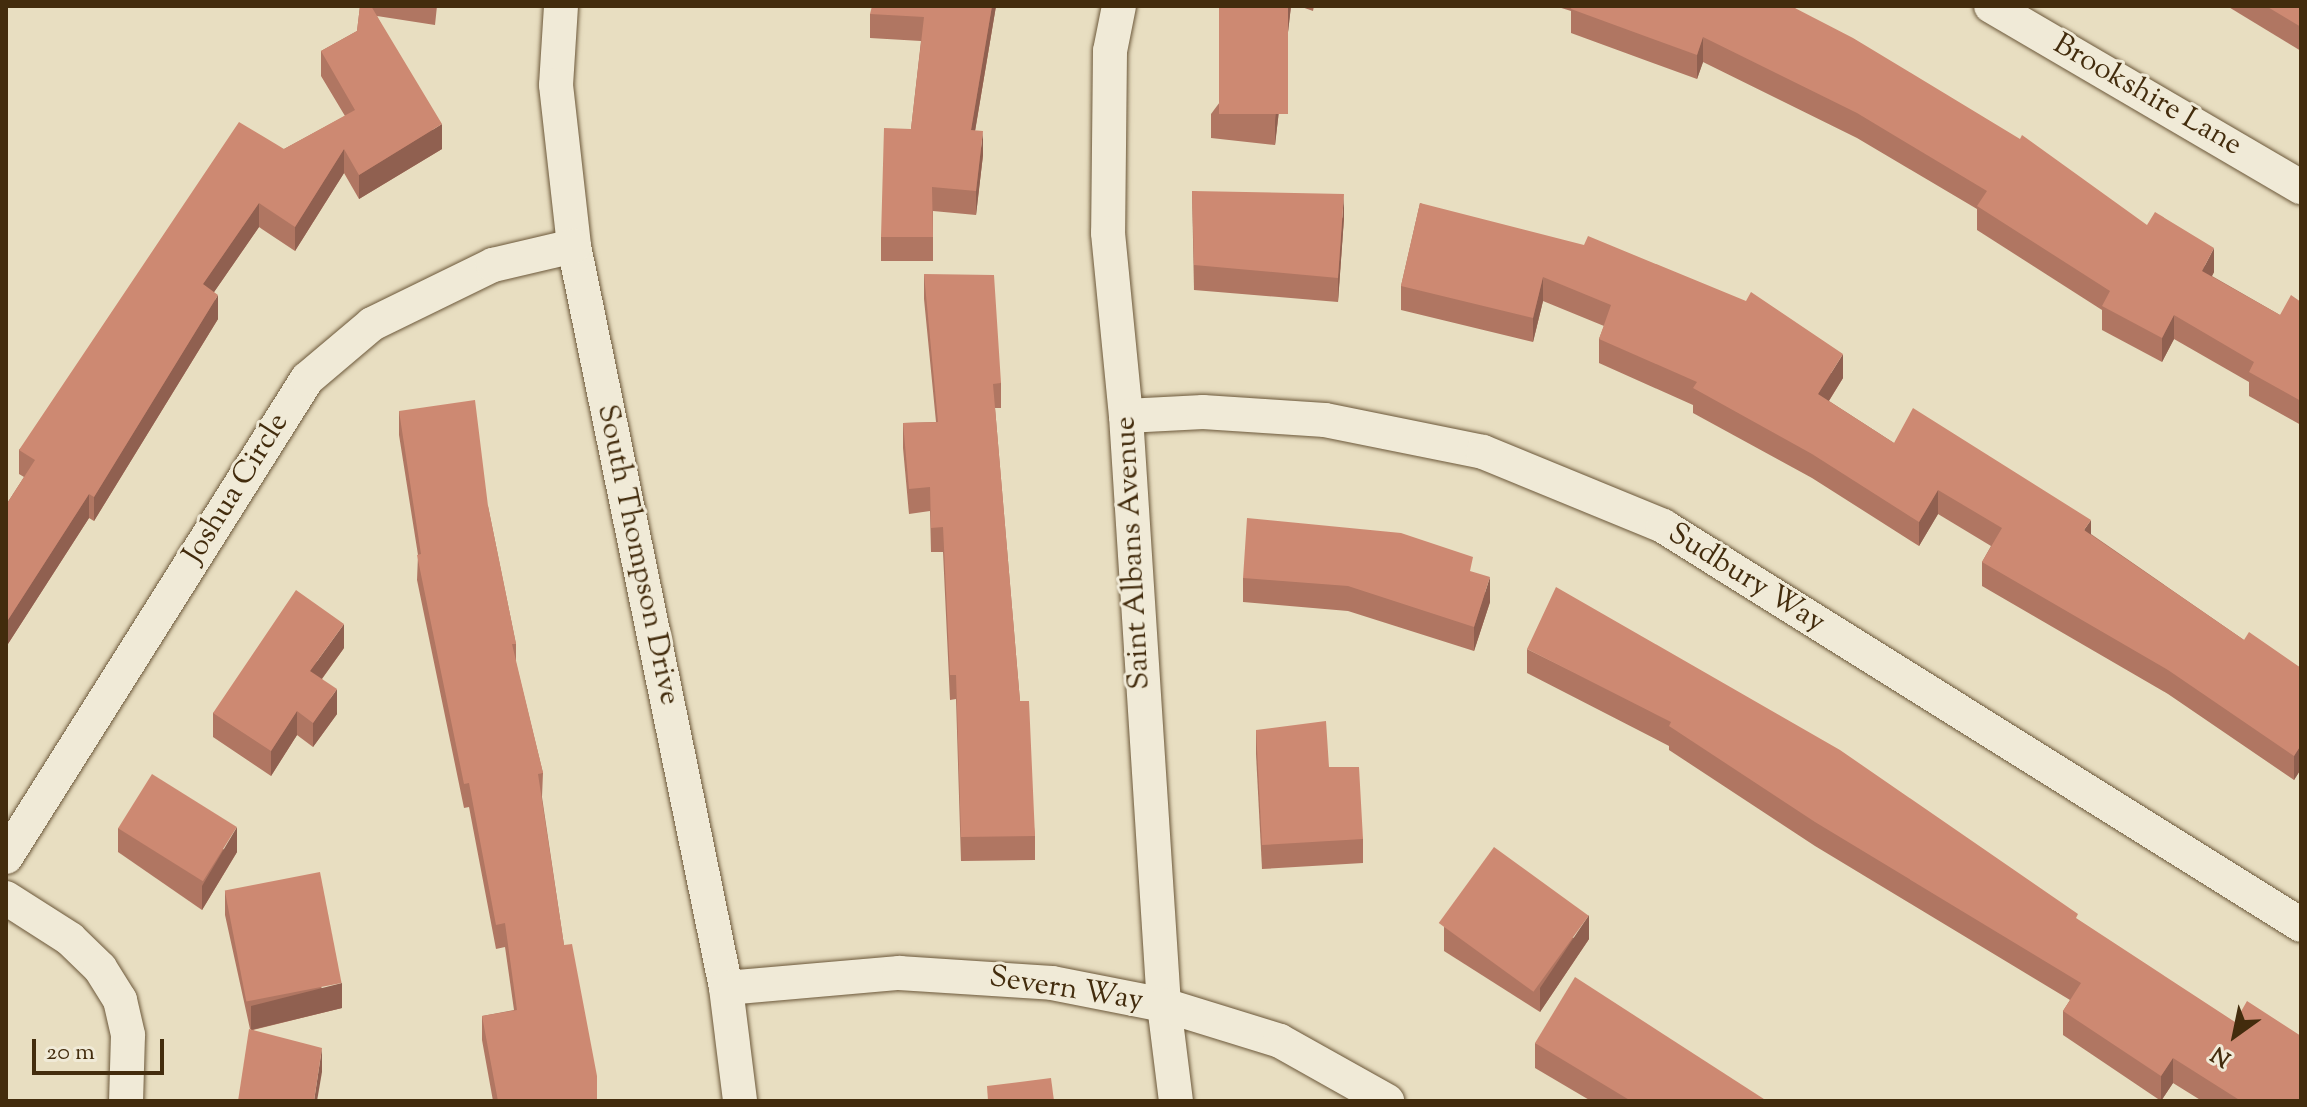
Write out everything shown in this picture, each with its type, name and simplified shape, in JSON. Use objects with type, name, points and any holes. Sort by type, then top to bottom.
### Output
[{"type":"street","name":"South Thompson Drive","points":[[561,6],[556,85],[574,246],[726,988],[740,1101]]},
{"type":"street","name":"Saint Albans Avenue","points":[[1119,6],[1110,51],[1108,233],[1126,416],[1164,1005],[1176,1101]]},
{"type":"street","name":"Brookshire Lane","points":[[1991,6],[2301,187]]},
{"type":"street","name":"Joshua Circle","points":[[6,857],[307,379],[372,324],[493,265],[574,246]]},
{"type":"street","name":"Sudbury Way","points":[[1126,416],[1203,412],[1325,420],[1468,449],[1663,526],[2301,925]]},
{"type":"street","points":[[6,898],[70,939],[100,968],[120,1000],[128,1035],[126,1101]]},
{"type":"street","name":"Severn Way","points":[[726,988],[849,975],[1001,976],[1164,1005],[1280,1041],[1387,1101]]},
{"type":"building","points":[[360,6],[371,6],[442,124],[359,175],[344,149],[295,227],[259,203],[203,284],[218,295],[94,497],[89,494],[6,623],[6,505],[35,460],[19,450],[239,122],[284,149],[355,110],[321,51],[357,31]]},
{"type":"building","points":[[872,6],[992,6],[971,130],[983,131],[976,191],[932,187],[933,237],[881,237],[884,128],[911,129],[924,17],[870,14]]},
{"type":"building","points":[[1219,6],[1288,6],[1288,114],[1219,114]]},
{"type":"building","points":[[1572,6],[1791,6],[1853,38],[2020,139],[2022,135],[2147,225],[2155,212],[2214,248],[2202,271],[2280,315],[2291,295],[2301,302],[2301,401],[2249,372],[2254,362],[2174,315],[2162,338],[2102,306],[2110,291],[1977,206],[1987,191],[1857,113],[1703,37],[1697,55],[1571,9]]},
{"type":"building","points":[[2266,6],[2301,6],[2301,27]]},
{"type":"building","points":[[1192,191],[1344,194],[1338,278],[1194,265]]},
{"type":"building","points":[[1420,203],[1584,245],[1588,236],[1746,301],[1751,292],[1843,354],[1818,394],[1894,443],[1913,408],[2091,520],[2084,530],[2244,640],[2249,632],[2301,668],[2301,745],[2294,756],[2168,670],[1982,562],[2002,528],[1938,490],[1919,522],[1812,454],[1693,388],[1697,382],[1599,339],[1611,305],[1543,277],[1533,318],[1401,286]]},
{"type":"building","points":[[924,274],[994,275],[1001,383],[993,384],[1020,701],[1029,701],[1035,836],[961,837],[956,675],[950,675],[943,527],[931,528],[930,487],[909,489],[903,423],[938,422]]},
{"type":"building","points":[[475,400],[488,506],[516,644],[512,644],[543,773],[538,774],[564,945],[572,944],[597,1076],[597,1101],[498,1101],[482,1016],[517,1010],[505,923],[496,925],[469,783],[464,784],[417,555],[421,554],[399,411]]},
{"type":"building","points":[[1247,518],[1401,533],[1473,557],[1470,571],[1490,577],[1474,627],[1348,586],[1243,578]]},
{"type":"building","points":[[1556,587],[1840,750],[2078,914],[2076,918],[2235,1022],[2247,1001],[2301,1036],[2301,1101],[2241,1101],[2173,1058],[2161,1076],[2063,1011],[2081,983],[1815,822],[1669,726],[1671,722],[1527,649]]},
{"type":"building","points":[[296,590],[344,624],[310,671],[337,689],[313,723],[297,711],[271,751],[213,713]]},
{"type":"building","points":[[1326,721],[1329,767],[1359,767],[1363,839],[1262,845],[1256,730]]},
{"type":"building","points":[[152,774],[237,827],[203,881],[118,828]]},
{"type":"building","points":[[1494,847],[1589,916],[1533,992],[1439,923]]},
{"type":"building","points":[[320,872],[342,983],[246,1001],[225,891]]},
{"type":"building","points":[[1575,977],[1767,1101],[1631,1101],[1535,1043]]},
{"type":"building","points":[[249,1029],[322,1048],[314,1101],[238,1101]]},
{"type":"building","points":[[1051,1078],[1054,1101],[988,1101],[987,1086]]}]
